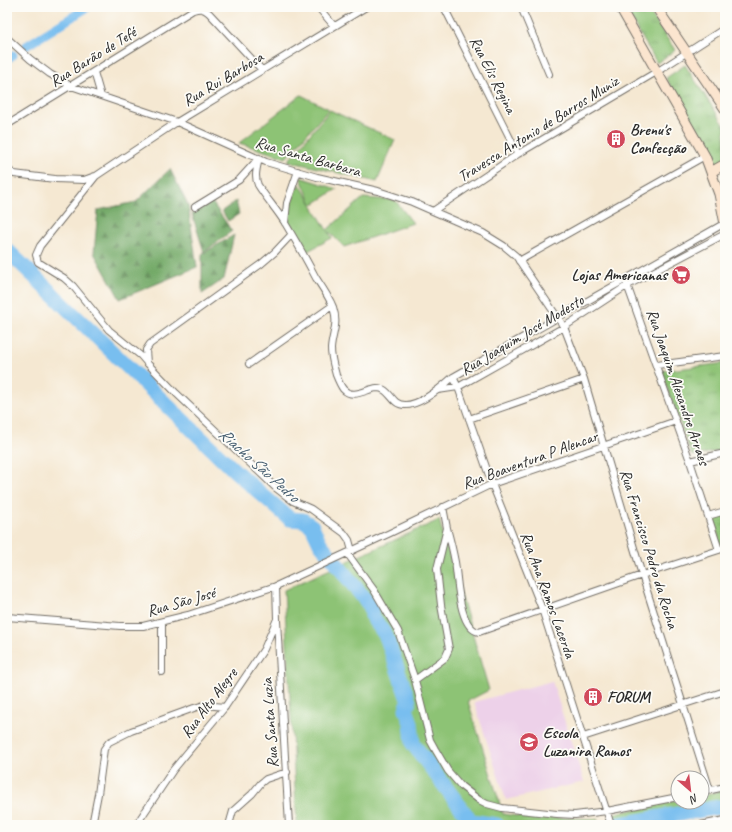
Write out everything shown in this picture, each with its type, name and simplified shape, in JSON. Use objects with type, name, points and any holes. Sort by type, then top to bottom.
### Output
[{"type":"main road","points":[[620,7],[658,71],[705,156],[719,194],[725,224]]},
{"type":"main road","points":[[656,7],[725,109]]},
{"type":"main road","points":[[711,172],[725,164]]},
{"type":"street","points":[[318,7],[334,26]]},
{"type":"street","name":"Rua Rui Barbosa","points":[[96,176],[177,122],[366,7]]},
{"type":"street","name":"Rua Elis Regina","points":[[444,7],[518,154]]},
{"type":"street","points":[[521,7],[549,74]]},
{"type":"street","name":"Rua Barão de Tefé","points":[[7,125],[193,10],[204,9],[209,13],[262,70]]},
{"type":"street","name":"Travessa Antonio de Barros Muniz","points":[[433,211],[518,154],[658,71],[725,28]]},
{"type":"street","name":"Rua Santa Barbara","points":[[7,38],[30,59],[72,86],[177,122],[259,158],[298,171],[378,191],[412,202],[488,236],[504,246],[519,261],[558,317]]},
{"type":"street","points":[[94,72],[101,96]]},
{"type":"street","points":[[519,261],[705,156]]},
{"type":"street","points":[[195,207],[239,180],[259,158]]},
{"type":"street","points":[[259,158],[256,180],[285,223],[332,306],[335,326],[331,350],[332,358],[334,369],[343,389],[349,393],[356,394],[377,388],[389,393],[395,402],[402,405],[420,400],[438,390],[458,387]]},
{"type":"street","points":[[7,169],[14,174],[67,180],[84,180],[96,176]]},
{"type":"street","points":[[285,223],[288,203],[298,171]]},
{"type":"street","points":[[96,176],[43,241],[37,252],[36,258],[38,262],[55,272],[73,286],[109,330],[141,356],[176,393],[276,488],[293,501],[311,509],[344,533],[349,540],[350,552],[394,622],[400,635],[415,680],[430,740],[448,771],[461,786],[479,800],[487,804],[502,808],[557,814],[575,815],[607,811],[670,799]]},
{"type":"street","name":"Rua Joaquim José Modesto","points":[[438,390],[453,377],[624,279],[725,224]]},
{"type":"street","name":"Rua Joaquim José Modesto","points":[[458,387],[564,327],[628,286],[725,234]]},
{"type":"street","points":[[147,363],[146,350],[150,344],[261,264],[291,235]]},
{"type":"street","name":"Rua Joaquim Alexandre Arraes","points":[[624,279],[628,286],[708,516],[722,549]]},
{"type":"street","points":[[249,364],[332,306]]},
{"type":"street","name":"Rua Francisco Pedro da Rocha","points":[[558,317],[564,327],[584,379],[642,575],[704,770]]},
{"type":"street","points":[[656,365],[725,356]]},
{"type":"street","points":[[486,358],[492,368]]},
{"type":"street","name":"Rua Ana Ramos Lacerda","points":[[453,377],[458,387],[492,484],[542,609],[610,823]]},
{"type":"street","points":[[469,419],[584,379]]},
{"type":"street","name":"Rua Boaventura P Alencar","points":[[330,561],[492,484],[676,422]]},
{"type":"street","points":[[690,461],[725,453]]},
{"type":"street","points":[[443,507],[455,560],[459,597],[469,625],[472,629],[479,632],[542,609],[722,549]]},
{"type":"street","points":[[708,516],[725,511]]},
{"type":"street","points":[[415,680],[445,658],[449,650],[441,605],[437,569],[447,528]]},
{"type":"street","name":"Rua São José","points":[[7,617],[120,626],[142,626],[162,622],[276,586],[330,561]]},
{"type":"street","name":"Rua Alto Alegre","points":[[138,824],[173,770],[225,707],[264,649],[277,619],[276,586]]},
{"type":"street","name":"Rua Santa Luzia","points":[[277,619],[289,825]]},
{"type":"street","points":[[162,622],[162,672]]},
{"type":"street","points":[[583,737],[725,690]]},
{"type":"street","points":[[92,825],[104,749],[109,742],[131,731],[194,708],[204,705],[225,707]]},
{"type":"street","points":[[229,825],[233,811],[252,794],[261,783],[266,779],[287,772]]},
{"type":"street","points":[[710,790],[725,787]]},
{"type":"street","points":[[701,825],[715,824],[725,820]]},
{"type":"shaded area","name":"Escola Luzanira Ramos","points":[[552,681],[584,782],[506,800],[474,702]]},
{"type":"green space","points":[[624,7],[646,7],[675,50],[657,63]]},
{"type":"green space","points":[[685,65],[725,126],[725,158],[717,164],[666,78]]},
{"type":"green space","points":[[301,95],[329,109],[286,158],[239,143]]},
{"type":"green space","points":[[330,110],[395,140],[377,182],[288,161]]},
{"type":"green space","points":[[170,169],[188,205],[197,267],[120,299],[94,253],[98,210],[136,202]]},
{"type":"green space","points":[[300,177],[337,189],[312,205],[327,230],[363,198],[395,200],[413,223],[344,247],[328,231],[332,238],[306,252],[288,222],[290,206],[299,183],[312,204]]},
{"type":"green space","points":[[236,201],[239,214],[228,221],[222,211]]},
{"type":"green space","points":[[212,202],[232,231],[204,252],[192,214]]},
{"type":"green space","points":[[234,235],[224,279],[202,294],[202,254]]},
{"type":"green space","points":[[725,363],[725,410],[722,412],[725,425],[725,450],[692,456],[661,371]]},
{"type":"green space","points":[[725,516],[725,543],[720,544],[714,519]]},
{"type":"green space","points":[[439,520],[489,690],[468,701],[503,814],[517,816],[597,819],[600,825],[297,825],[284,590]]},
{"type":"green space","points":[[725,790],[725,811],[649,825],[616,825],[613,814],[670,802],[670,810],[710,810],[710,793]]},
{"type":"waterway","points":[[26,46],[88,7]]},
{"type":"waterway","points":[[7,59],[13,55]]},
{"type":"waterway","name":"Riacho São Pedro","points":[[7,250],[235,471],[290,519],[303,520],[312,526],[320,543],[371,607],[372,616],[386,636],[409,702],[406,709],[411,723],[413,744],[471,821],[497,825]]},
{"type":"waterway","name":"Riacho São Pedro","points":[[614,825],[725,806]]},
{"type":"place","name":"Brenu's Confecção","points":[[616,139]]},
{"type":"place","name":"Lojas Americanas","points":[[681,275]]},
{"type":"place","name":"FORUM","points":[[593,697]]},
{"type":"place","name":"Escola Luzanira Ramos","points":[[529,742]]}]
